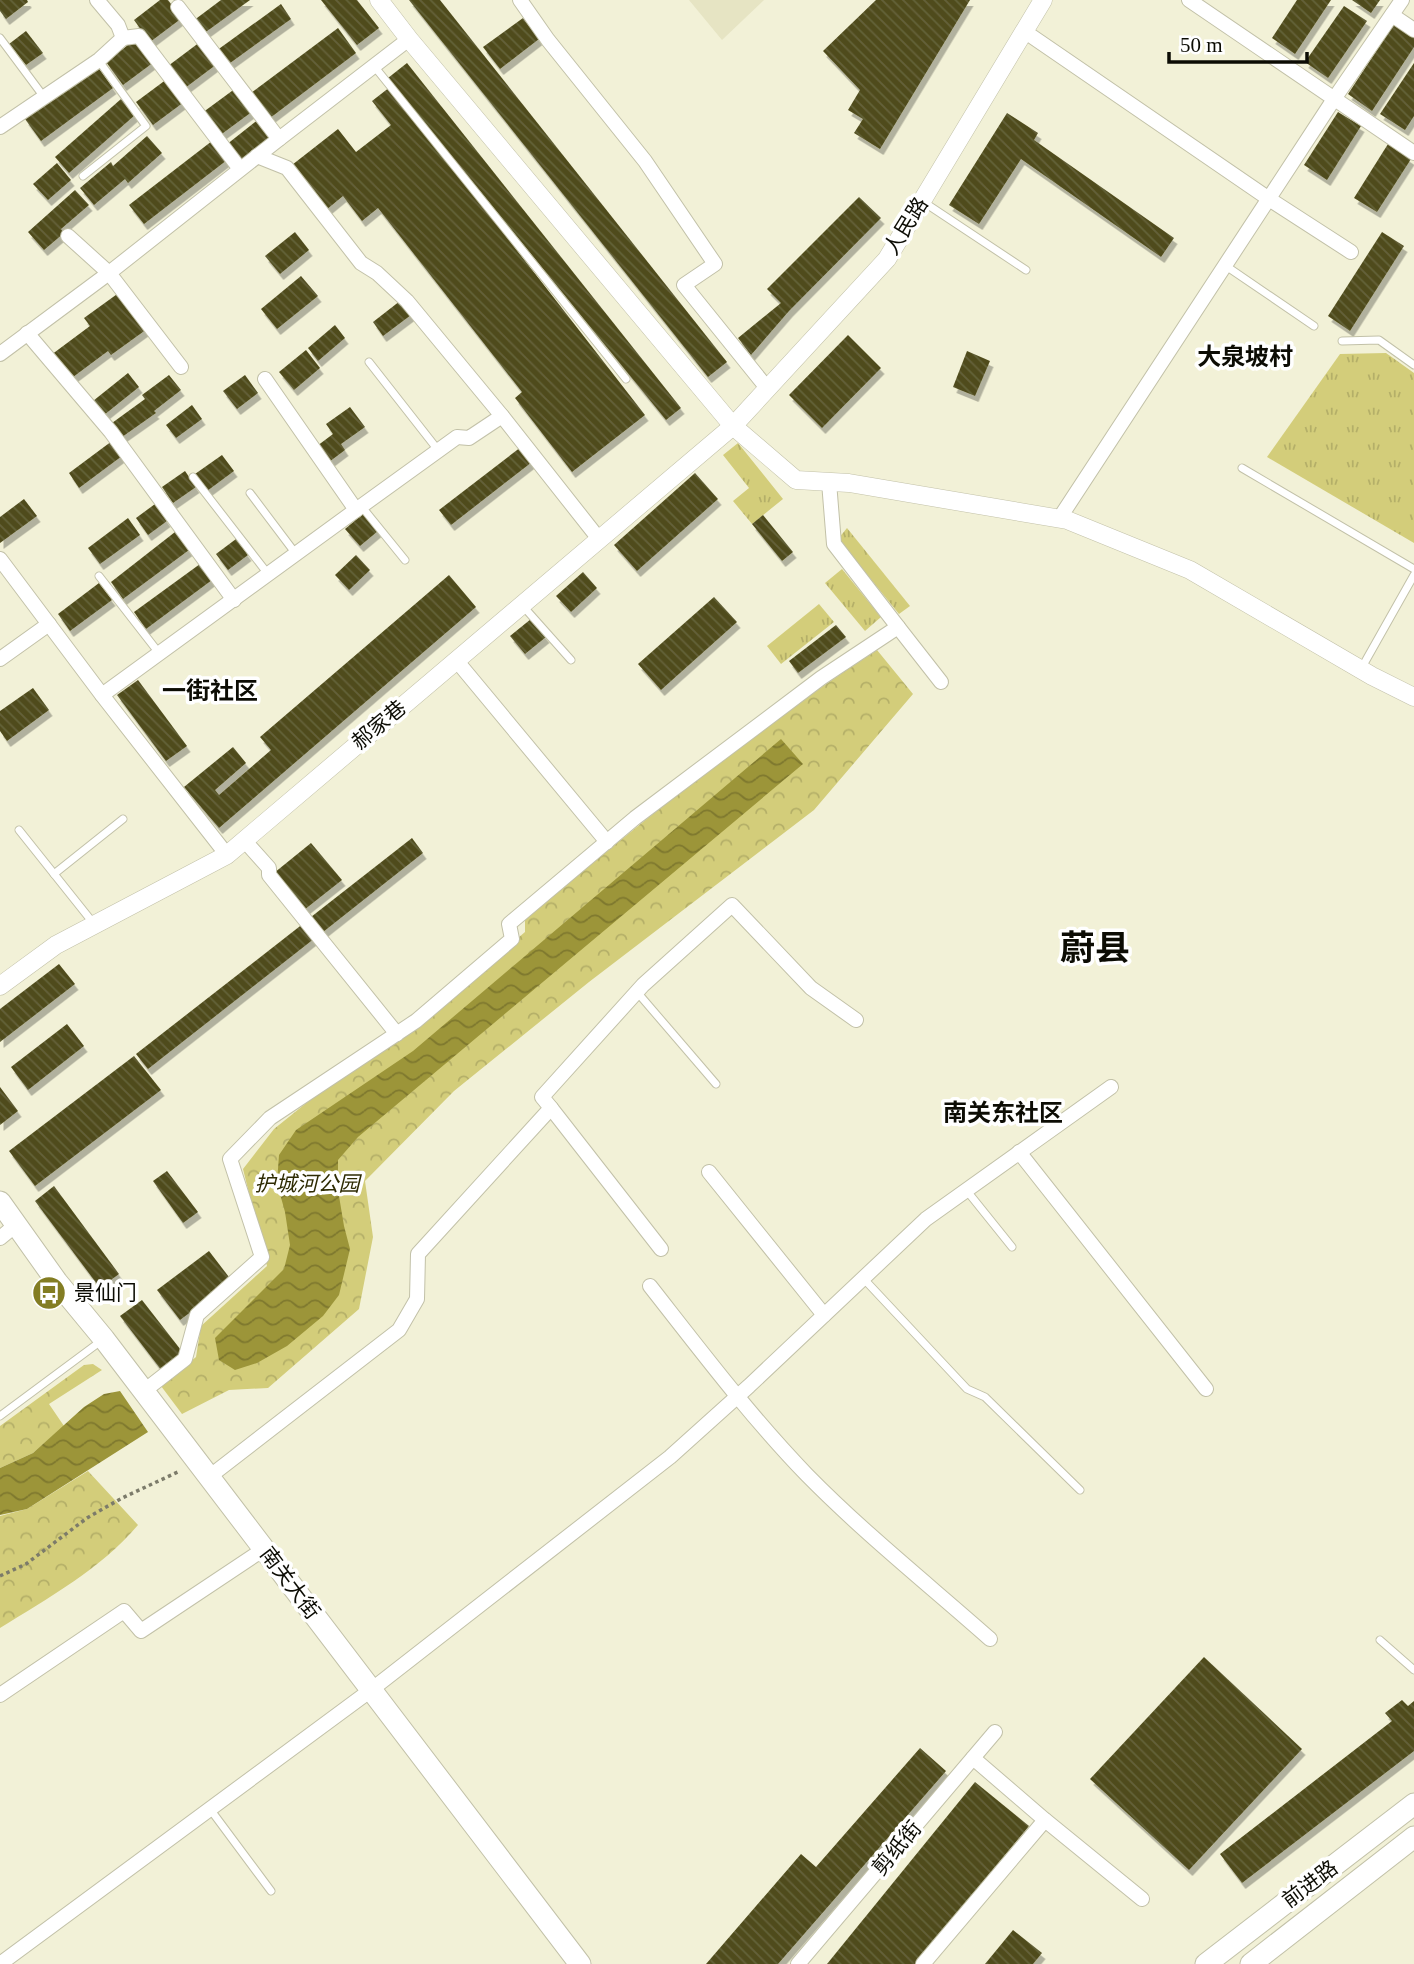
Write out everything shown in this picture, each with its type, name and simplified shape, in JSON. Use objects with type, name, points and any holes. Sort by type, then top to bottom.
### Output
[{"type":"main road","name":"南关大街","points":[[0,1202],[57,1282],[144,1391],[580,1964]]},
{"type":"main road","name":"前进路","points":[[1206,1964],[1414,1804]]},
{"type":"main road","name":"前进路","points":[[1251,1964],[1414,1838]]},
{"type":"street","points":[[97,0],[118,25],[124,38]]},
{"type":"street","points":[[379,0],[408,39],[733,426],[796,480],[849,483],[1067,520],[1190,570],[1414,697]]},
{"type":"street","points":[[520,0],[548,40],[645,161],[715,264],[684,285],[767,388]]},
{"type":"street","name":"人民路","points":[[733,426],[887,259],[1043,0]]},
{"type":"street","points":[[1189,0],[1414,153]]},
{"type":"street","points":[[1059,519],[1334,99],[1402,0]]},
{"type":"street","points":[[178,7],[279,139]]},
{"type":"street","points":[[1392,15],[1414,30]]},
{"type":"street","points":[[1024,31],[1351,252]]},
{"type":"street","points":[[0,127],[99,60],[124,38],[139,36],[240,169]]},
{"type":"street","points":[[0,354],[109,273],[408,39]]},
{"type":"street","points":[[257,156],[287,168],[361,263],[377,273],[407,300],[599,539]]},
{"type":"street","points":[[68,236],[109,273],[181,367]]},
{"type":"street","points":[[27,333],[111,432],[234,600]]},
{"type":"street","points":[[265,379],[359,508]]},
{"type":"street","points":[[102,695],[457,437],[469,438],[502,416]]},
{"type":"street","name":"郝家巷","points":[[0,986],[56,945],[227,855],[733,426]]},
{"type":"street","points":[[829,482],[834,544],[940,682]]},
{"type":"street","points":[[0,559],[227,855]]},
{"type":"street","points":[[0,659],[49,624]]},
{"type":"street","points":[[144,1391],[185,1359],[197,1315],[262,1257],[230,1160],[270,1118],[416,1021],[512,939],[509,924],[635,818],[821,678],[898,627]]},
{"type":"street","points":[[456,660],[607,842]]},
{"type":"street","points":[[244,840],[269,868],[269,875],[397,1034]]},
{"type":"street","points":[[661,1249],[542,1097],[637,992],[732,905],[811,988],[856,1020]]},
{"type":"street","points":[[0,1964],[371,1690],[670,1457],[926,1219],[1111,1087]]},
{"type":"street","points":[[204,1470],[399,1330],[417,1299],[418,1254],[551,1108]]},
{"type":"street","points":[[1019,1152],[1206,1389]]},
{"type":"street","points":[[709,1172],[824,1315]]},
{"type":"street","points":[[0,1238],[17,1224]]},
{"type":"street","points":[[650,1286],[737,1397],[808,1476],[990,1639]]},
{"type":"street","points":[[0,1695],[124,1611],[141,1631],[264,1549]]},
{"type":"street","name":"剪纸街","points":[[798,1964],[995,1732]]},
{"type":"street","points":[[973,1758],[1142,1899]]},
{"type":"street","points":[[923,1964],[1045,1820]]},
{"type":"lane","points":[[0,38],[44,97]]},
{"type":"lane","points":[[83,176],[146,126],[99,60]]},
{"type":"lane","points":[[374,65],[626,379]]},
{"type":"lane","points":[[922,201],[1026,270]]},
{"type":"lane","points":[[1226,266],[1314,326]]},
{"type":"lane","points":[[1342,341],[1380,340],[1414,365]]},
{"type":"lane","points":[[369,362],[439,450]]},
{"type":"lane","points":[[1242,468],[1414,569]]},
{"type":"lane","points":[[193,477],[268,575]]},
{"type":"lane","points":[[250,493],[296,554]]},
{"type":"lane","points":[[359,508],[405,560]]},
{"type":"lane","points":[[1361,669],[1414,575]]},
{"type":"lane","points":[[99,576],[160,654]]},
{"type":"lane","points":[[522,604],[571,660]]},
{"type":"lane","points":[[54,874],[122,819]]},
{"type":"lane","points":[[19,830],[94,924]]},
{"type":"lane","points":[[637,992],[716,1084]]},
{"type":"lane","points":[[966,1190],[1012,1247]]},
{"type":"lane","points":[[863,1278],[967,1389],[985,1397],[1080,1490]]},
{"type":"lane","points":[[0,1416],[104,1339]]},
{"type":"lane","points":[[1380,1640],[1414,1670]]},
{"type":"lane","points":[[210,1809],[271,1891]]},
{"type":"path","points":[[0,1576],[26,1563],[87,1518],[122,1498],[204,1470]]},
{"type":"shaded area","points":[[689,0],[764,0],[722,40]]},
{"type":"green space","points":[[1386,353],[1414,373],[1414,543],[1267,457],[1340,354]]},
{"type":"green space","points":[[738,443],[783,499],[752,524],[733,501],[749,488],[723,455]]},
{"type":"green space","points":[[847,528],[910,606],[899,614],[838,539]]},
{"type":"green space","points":[[842,569],[881,617],[865,631],[825,583]]},
{"type":"green space","points":[[819,604],[834,622],[781,664],[767,646]]},
{"type":"green space","name":"护城河公园","points":[[877,650],[913,694],[814,810],[589,982],[454,1091],[365,1181],[373,1237],[359,1309],[268,1388],[229,1390],[182,1414],[161,1386],[196,1357],[201,1326],[267,1266],[243,1169],[274,1129],[310,1100],[404,1035],[525,932],[525,919],[653,814],[741,745]]},
{"type":"green space","points":[[93,1364],[102,1370],[49,1404],[64,1426],[33,1453],[0,1468],[0,1426],[84,1365]]},
{"type":"green space","points":[[88,1471],[138,1525],[91,1569],[0,1628],[0,1516],[27,1509]]},
{"type":"water","points":[[781,739],[803,764],[358,1137],[338,1160],[338,1190],[350,1249],[339,1295],[323,1316],[287,1346],[257,1363],[235,1370],[219,1360],[215,1338],[284,1269],[290,1245],[277,1183],[279,1155],[296,1130],[413,1051]]},
{"type":"water","points":[[120,1391],[148,1432],[27,1509],[0,1515],[0,1468],[33,1453],[84,1407],[104,1394]]},
{"type":"building","points":[[0,0],[28,2],[6,19],[0,11]]},
{"type":"building","points":[[160,0],[168,0],[182,18],[150,42],[134,20]]},
{"type":"building","points":[[221,0],[250,0],[203,34],[193,21]]},
{"type":"building","points":[[321,0],[357,0],[379,28],[357,45]]},
{"type":"building","points":[[409,0],[440,0],[727,362],[708,377]]},
{"type":"building","points":[[876,0],[970,0],[880,149],[854,133],[863,119],[848,110],[860,90],[823,51]]},
{"type":"building","points":[[1297,0],[1331,0],[1295,54],[1272,38]]},
{"type":"building","points":[[1352,0],[1380,0],[1371,13]]},
{"type":"building","points":[[281,4],[291,19],[226,66],[216,51]]},
{"type":"building","points":[[1344,6],[1367,21],[1328,78],[1305,62]]},
{"type":"building","points":[[523,18],[539,39],[500,69],[483,47]]},
{"type":"building","points":[[1394,24],[1414,37],[1414,47],[1372,111],[1348,94]]},
{"type":"building","points":[[338,28],[356,53],[270,118],[251,93]]},
{"type":"building","points":[[26,31],[43,53],[26,65],[9,44]]},
{"type":"building","points":[[137,38],[154,62],[123,85],[106,62]]},
{"type":"building","points":[[200,42],[217,64],[185,88],[168,66]]},
{"type":"building","points":[[407,63],[681,408],[666,420],[388,78]]},
{"type":"building","points":[[1414,63],[1414,116],[1405,130],[1380,114]]},
{"type":"building","points":[[98,67],[113,88],[41,141],[25,119]]},
{"type":"building","points":[[167,79],[184,102],[153,125],[136,102]]},
{"type":"building","points":[[390,87],[645,415],[572,472],[515,398],[522,392],[378,208],[362,221],[343,196],[326,210],[292,165],[338,129],[356,152],[391,125],[372,101]]},
{"type":"building","points":[[236,88],[253,111],[219,136],[202,113]]},
{"type":"building","points":[[121,99],[135,115],[69,173],[55,157]]},
{"type":"building","points":[[1338,112],[1361,126],[1327,180],[1304,165]]},
{"type":"building","points":[[1007,113],[1038,133],[1034,140],[1174,238],[1161,257],[1021,159],[979,224],[949,205]]},
{"type":"building","points":[[259,119],[274,138],[240,164],[226,145]]},
{"type":"building","points":[[147,136],[162,153],[128,183],[125,179],[94,205],[80,188],[111,162],[113,166]]},
{"type":"building","points":[[212,141],[227,160],[144,224],[129,205]]},
{"type":"building","points":[[1388,144],[1411,159],[1377,212],[1354,198]]},
{"type":"building","points":[[57,163],[71,180],[48,200],[33,184]]},
{"type":"building","points":[[75,190],[89,205],[61,229],[64,233],[44,250],[28,232]]},
{"type":"building","points":[[859,197],[881,218],[789,311],[751,355],[738,338],[781,303],[767,289]]},
{"type":"building","points":[[295,232],[309,250],[280,274],[265,256]]},
{"type":"building","points":[[1382,232],[1404,246],[1350,331],[1328,316]]},
{"type":"building","points":[[301,276],[318,296],[277,329],[261,309]]},
{"type":"building","points":[[120,292],[147,329],[111,355],[108,351],[69,380],[51,355],[90,326],[84,318]]},
{"type":"building","points":[[400,301],[411,315],[383,336],[373,322]]},
{"type":"building","points":[[335,325],[345,338],[318,361],[308,348]]},
{"type":"building","points":[[848,335],[881,368],[822,428],[789,395]]},
{"type":"building","points":[[306,350],[320,368],[294,390],[279,372]]},
{"type":"building","points":[[967,351],[990,361],[975,396],[953,387]]},
{"type":"building","points":[[128,373],[139,387],[104,415],[93,401]]},
{"type":"building","points":[[169,375],[181,390],[154,411],[156,413],[122,437],[112,423],[145,399],[142,395]]},
{"type":"building","points":[[245,375],[258,393],[237,409],[223,391]]},
{"type":"building","points":[[192,405],[202,419],[176,438],[166,425]]},
{"type":"building","points":[[350,407],[365,427],[341,444],[345,450],[329,462],[317,446],[333,434],[326,424]]},
{"type":"building","points":[[112,441],[122,456],[79,488],[69,473]]},
{"type":"building","points":[[521,447],[532,462],[451,525],[439,510]]},
{"type":"building","points":[[222,455],[234,471],[207,491],[195,474]]},
{"type":"building","points":[[185,471],[196,487],[173,503],[162,487]]},
{"type":"building","points":[[695,473],[718,499],[637,571],[614,545]]},
{"type":"building","points":[[24,499],[37,516],[0,543],[0,517]]},
{"type":"building","points":[[155,504],[167,521],[148,535],[136,518]]},
{"type":"building","points":[[364,513],[378,531],[360,546],[345,529]]},
{"type":"building","points":[[763,515],[793,552],[782,561],[752,524]]},
{"type":"building","points":[[128,518],[140,535],[100,564],[88,548]]},
{"type":"building","points":[[175,532],[189,550],[123,599],[111,582]]},
{"type":"building","points":[[236,539],[248,555],[228,570],[216,554]]},
{"type":"building","points":[[356,555],[370,570],[349,590],[335,575]]},
{"type":"building","points":[[200,564],[212,580],[146,629],[134,612]]},
{"type":"building","points":[[583,572],[597,588],[571,612],[556,596]]},
{"type":"building","points":[[449,575],[476,607],[219,828],[184,787],[233,747],[246,763],[215,790],[219,795],[271,750],[260,737]]},
{"type":"building","points":[[99,583],[112,600],[70,631],[58,614]]},
{"type":"building","points":[[714,597],[737,622],[661,690],[638,664]]},
{"type":"building","points":[[531,619],[546,637],[525,654],[510,636]]},
{"type":"building","points":[[836,625],[846,637],[798,673],[789,661]]},
{"type":"building","points":[[138,680],[187,746],[166,761],[117,695]]},
{"type":"building","points":[[33,688],[49,710],[7,741],[0,731],[0,711]]},
{"type":"building","points":[[412,838],[423,853],[323,932],[311,917]]},
{"type":"building","points":[[311,843],[342,880],[304,910],[274,873]]},
{"type":"building","points":[[304,923],[315,938],[148,1069],[136,1054]]},
{"type":"building","points":[[59,964],[75,984],[0,1042],[0,1009]]},
{"type":"building","points":[[67,1024],[84,1046],[28,1090],[11,1067]]},
{"type":"building","points":[[134,1056],[161,1090],[35,1186],[9,1151]]},
{"type":"building","points":[[0,1087],[18,1111],[0,1125]]},
{"type":"building","points":[[167,1171],[198,1212],[183,1223],[153,1181]]},
{"type":"building","points":[[54,1186],[119,1274],[100,1288],[35,1201]]},
{"type":"building","points":[[209,1251],[232,1281],[180,1320],[157,1290]]},
{"type":"building","points":[[142,1300],[184,1354],[162,1371],[120,1316]]},
{"type":"building","points":[[1204,1657],[1302,1749],[1189,1870],[1090,1779]]},
{"type":"building","points":[[1402,1700],[1408,1706],[1414,1701],[1414,1751],[1242,1883],[1220,1854],[1392,1721],[1385,1713]]},
{"type":"building","points":[[920,1748],[946,1771],[778,1964],[706,1964],[801,1854],[816,1867]]},
{"type":"building","points":[[975,1782],[1029,1826],[915,1964],[827,1964]]},
{"type":"building","points":[[1013,1930],[1042,1953],[1033,1964],[985,1964]]},
{"type":"place","name":"景仙门","points":[[49,1293]]},
{"type":"district","name":"大泉坡村","points":[[1245,357]]},
{"type":"district","name":"一街社区","points":[[210,691]]},
{"type":"district","name":"蔚县","points":[[1095,948]]},
{"type":"district","name":"南关东社区","points":[[1003,1113]]}]
